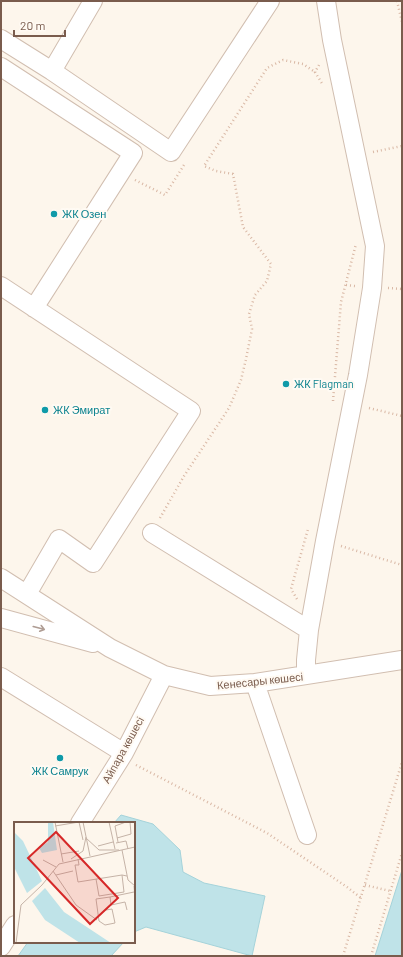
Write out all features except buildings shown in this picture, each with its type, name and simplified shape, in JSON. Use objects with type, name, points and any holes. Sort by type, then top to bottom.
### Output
[{"type":"street","points":[[52,71],[93,1]]},
{"type":"street","points":[[1,39],[52,71],[171,152],[270,1]]},
{"type":"street","points":[[306,675],[309,630],[358,375],[372,288],[375,246],[332,40],[326,1]]},
{"type":"street","points":[[1,67],[133,153],[34,308]]},
{"type":"street","points":[[1,286],[191,411],[93,563],[59,539],[27,594]]},
{"type":"street","points":[[152,533],[309,630]]},
{"type":"street","name":"Кенесары көшесі","points":[[1,578],[110,648],[164,675],[210,686],[255,684],[402,660]]},
{"type":"street","points":[[1,618],[110,648]]},
{"type":"street","name":"Айпара көшесі","points":[[81,822],[123,755],[164,675]]},
{"type":"street","points":[[1,677],[123,755]]},
{"type":"street","points":[[255,684],[307,835]]},
{"type":"street","points":[[1,947],[14,927]]},
{"type":"path","points":[[397,1],[402,22]]},
{"type":"path","points":[[315,72],[332,40]]},
{"type":"path","points":[[152,533],[184,476],[229,408],[241,380],[246,359],[252,329],[249,314],[256,295],[268,280],[271,264],[243,228],[233,174],[216,171],[204,166],[267,68],[283,60],[303,64],[315,72],[324,87]]},
{"type":"path","points":[[356,156],[402,146]]},
{"type":"path","points":[[333,406],[341,302],[358,240]]},
{"type":"path","points":[[298,600],[291,589],[308,528]]},
{"type":"path","points":[[306,535],[402,564]]},
{"type":"path","points":[[123,755],[267,833],[361,898]]},
{"type":"path","points":[[343,956],[402,762]]},
{"type":"path","points":[[371,956],[402,853]]},
{"type":"path","points":[[365,885],[390,891]]},
{"type":"water","points":[[121,815],[153,824],[180,850],[183,872],[204,883],[265,896],[252,956],[146,927],[135,932],[135,822],[115,822]]},
{"type":"water","points":[[402,870],[402,956],[375,956]]},
{"type":"water","points":[[27,943],[123,943],[111,956],[18,956]]},
{"type":"place","name":"ЖК Озен","points":[[54,214]]},
{"type":"place","name":"ЖК Flagman","points":[[286,384]]},
{"type":"place","name":"ЖК Эмират","points":[[45,410]]},
{"type":"place","name":"ЖК Самрук","points":[[60,758]]}]
